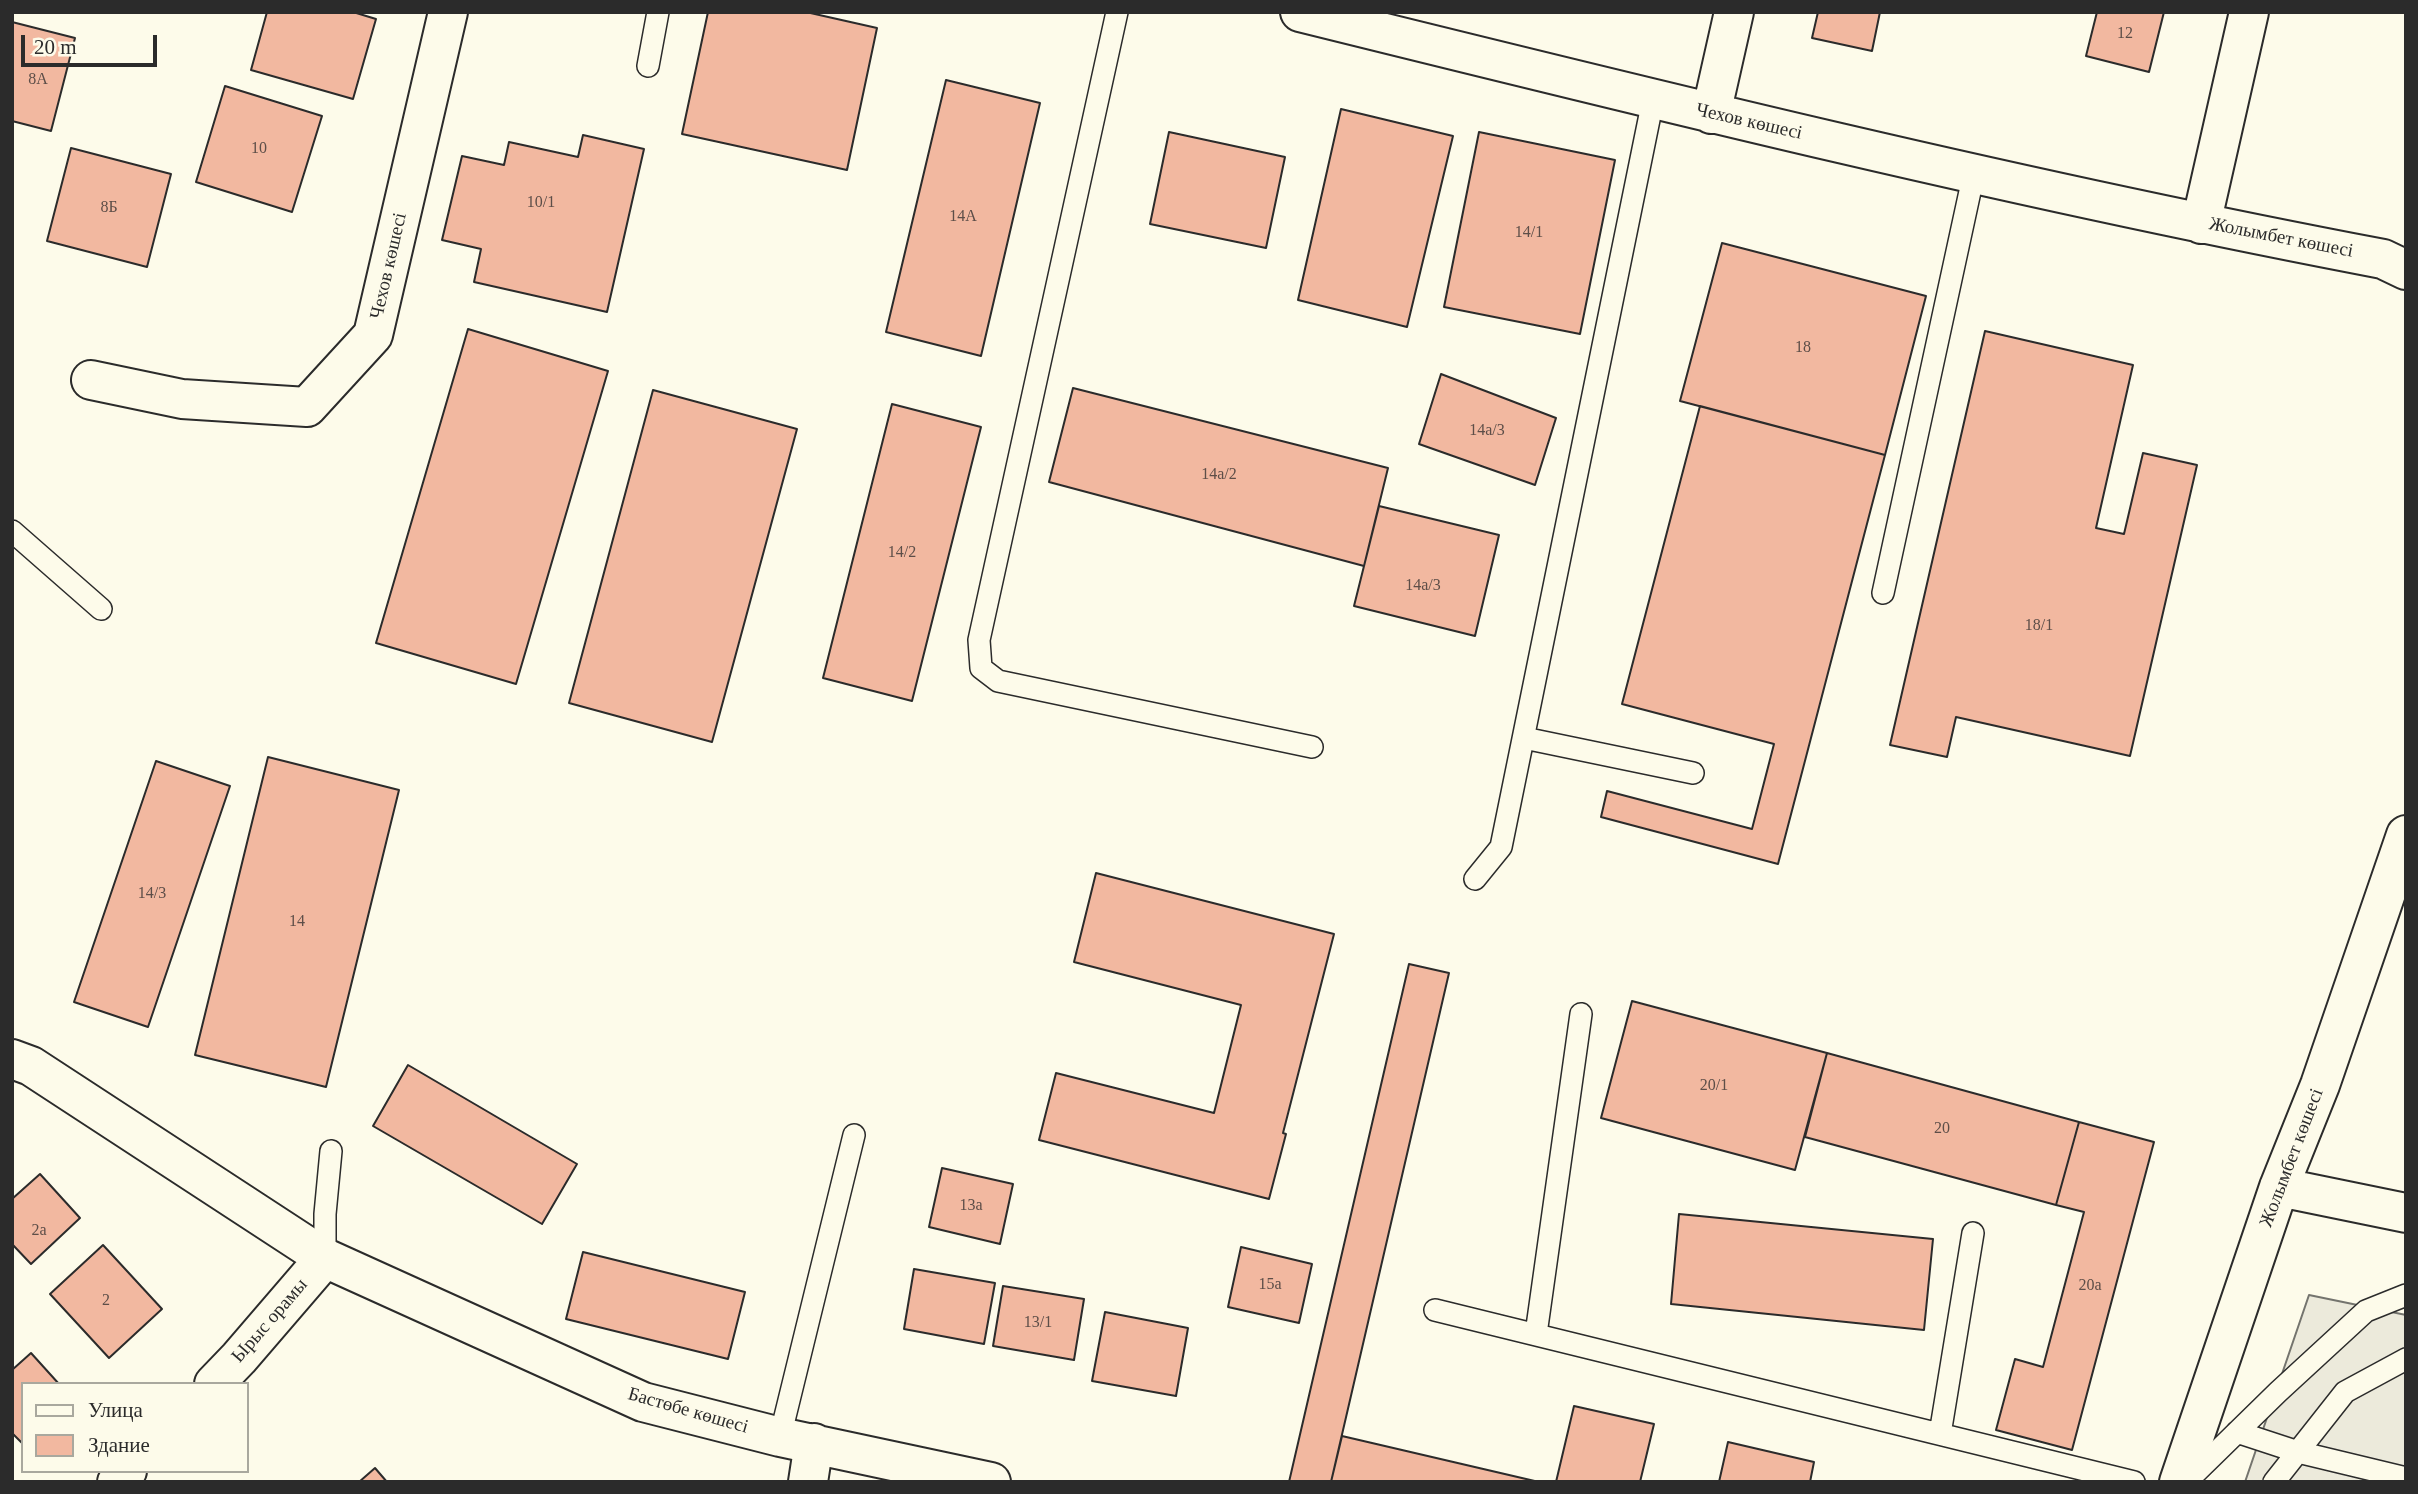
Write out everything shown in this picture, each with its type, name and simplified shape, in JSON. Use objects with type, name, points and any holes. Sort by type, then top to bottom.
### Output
[{"type":"street","name":"Чехов көшесі","points":[[92,380],[182,398],[307,407],[373,335],[447,12]]},
{"type":"street","name":"Чехов көшесі","points":[[1300,12],[1710,114],[2201,224]]},
{"type":"street","points":[[1710,114],[1734,12]]},
{"type":"street","name":"Жолымбет көшесі","points":[[2249,12],[2201,224],[2383,259],[2406,270]]},
{"type":"street","name":"Жолымбет көшесі","points":[[2179,1482],[2279,1187],[2320,1085],[2406,835]]},
{"type":"street","name":"Бастөбе көшесі","points":[[12,1059],[31,1066],[325,1258],[643,1402],[797,1440],[991,1482]]},
{"type":"street","points":[[2279,1187],[2406,1213]]},
{"type":"street","name":"Ырыс орамы","points":[[216,1382],[325,1258]]},
{"type":"street","points":[[797,1440],[808,1482]]},
{"type":"lane","points":[[648,66],[658,12]]},
{"type":"lane","points":[[1117,12],[979,640],[981,668],[998,681],[1312,747]]},
{"type":"lane","points":[[1475,879],[1502,847],[1653,100]]},
{"type":"lane","points":[[1883,593],[1974,173]]},
{"type":"lane","points":[[12,531],[101,609]]},
{"type":"lane","points":[[1524,738],[1693,773]]},
{"type":"lane","points":[[1536,1335],[1581,1014]]},
{"type":"lane","points":[[797,1440],[854,1135]]},
{"type":"lane","points":[[325,1258],[325,1214],[331,1151]]},
{"type":"lane","points":[[1940,1434],[1973,1233]]},
{"type":"lane","points":[[2186,1482],[2366,1311],[2406,1295]]},
{"type":"lane","points":[[1435,1310],[2134,1482]]},
{"type":"lane","points":[[2274,1482],[2345,1392],[2406,1359]]},
{"type":"lane","points":[[2236,1432],[2298,1451],[2406,1478]]},
{"type":"shaded area","points":[[2309,1295],[2406,1315],[2406,1482],[2245,1482]]},
{"type":"building","points":[[267,12],[353,12],[376,19],[353,99],[251,70]]},
{"type":"building","points":[[708,12],[806,12],[877,28],[847,170],[682,134]]},
{"type":"building","points":[[1818,12],[1880,12],[1872,51],[1812,38]]},
{"type":"building","points":[[2097,12],[2164,12],[2149,72],[2086,56]]},
{"type":"building","points":[[12,22],[75,38],[51,131],[12,121]]},
{"type":"building","points":[[946,80],[1040,103],[981,356],[886,332]]},
{"type":"building","points":[[225,86],[322,116],[292,212],[196,182]]},
{"type":"building","points":[[1341,109],[1453,136],[1407,327],[1298,300]]},
{"type":"building","points":[[1169,132],[1285,157],[1266,248],[1150,224]]},
{"type":"building","points":[[1479,132],[1615,160],[1580,334],[1444,307]]},
{"type":"building","points":[[583,135],[644,149],[607,312],[474,282],[481,249],[442,240],[462,156],[504,165],[509,142],[578,157]]},
{"type":"building","points":[[71,148],[171,174],[147,267],[47,241]]},
{"type":"building","points":[[1722,243],[1926,296],[1885,455],[1680,401]]},
{"type":"building","points":[[468,329],[608,371],[516,684],[376,643]]},
{"type":"building","points":[[1985,331],[2133,365],[2096,528],[2124,534],[2143,453],[2197,465],[2130,756],[1956,717],[1947,757],[1890,745]]},
{"type":"building","points":[[1441,374],[1556,418],[1535,485],[1419,444]]},
{"type":"building","points":[[1073,388],[1388,468],[1364,566],[1049,482]]},
{"type":"building","points":[[653,390],[797,429],[712,742],[569,703]]},
{"type":"building","points":[[892,404],[981,427],[912,701],[823,678]]},
{"type":"building","points":[[1700,406],[1885,455],[1778,864],[1601,817],[1607,791],[1752,829],[1774,744],[1622,704]]},
{"type":"building","points":[[1379,506],[1499,535],[1475,636],[1354,606]]},
{"type":"building","points":[[268,757],[399,790],[326,1087],[195,1055]]},
{"type":"building","points":[[156,761],[230,786],[148,1027],[74,1002]]},
{"type":"building","points":[[1096,873],[1334,934],[1283,1133],[1286,1134],[1269,1199],[1039,1140],[1056,1073],[1214,1113],[1241,1005],[1074,962]]},
{"type":"building","points":[[1409,964],[1449,973],[1331,1482],[1289,1482]]},
{"type":"building","points":[[1632,1001],[1827,1053],[1795,1170],[1601,1118]]},
{"type":"building","points":[[1827,1053],[2079,1122],[2056,1205],[1805,1137]]},
{"type":"building","points":[[408,1065],[577,1164],[542,1224],[373,1126]]},
{"type":"building","points":[[2079,1122],[2154,1142],[2072,1450],[1996,1430],[2015,1359],[2043,1367],[2084,1212],[2056,1205]]},
{"type":"building","points":[[942,1168],[1013,1184],[1000,1244],[929,1227]]},
{"type":"building","points":[[40,1174],[80,1218],[31,1264],[12,1244],[12,1199]]},
{"type":"building","points":[[1679,1214],[1933,1239],[1924,1330],[1671,1304]]},
{"type":"building","points":[[103,1245],[162,1309],[109,1358],[50,1294]]},
{"type":"building","points":[[1241,1247],[1312,1264],[1299,1323],[1228,1307]]},
{"type":"building","points":[[583,1252],[745,1292],[728,1359],[566,1319]]},
{"type":"building","points":[[914,1269],[995,1283],[984,1344],[904,1329]]},
{"type":"building","points":[[1003,1286],[1084,1299],[1074,1360],[993,1346]]},
{"type":"building","points":[[1105,1312],[1188,1328],[1176,1396],[1092,1381]]},
{"type":"building","points":[[31,1353],[57,1382],[21,1382],[21,1442],[12,1433],[12,1370]]},
{"type":"building","points":[[1574,1406],[1654,1424],[1640,1482],[1556,1482]]},
{"type":"building","points":[[1342,1436],[1539,1482],[1331,1482]]},
{"type":"building","points":[[1728,1442],[1814,1462],[1810,1482],[1719,1482]]},
{"type":"building","points":[[375,1468],[387,1482],[359,1482]]}]
